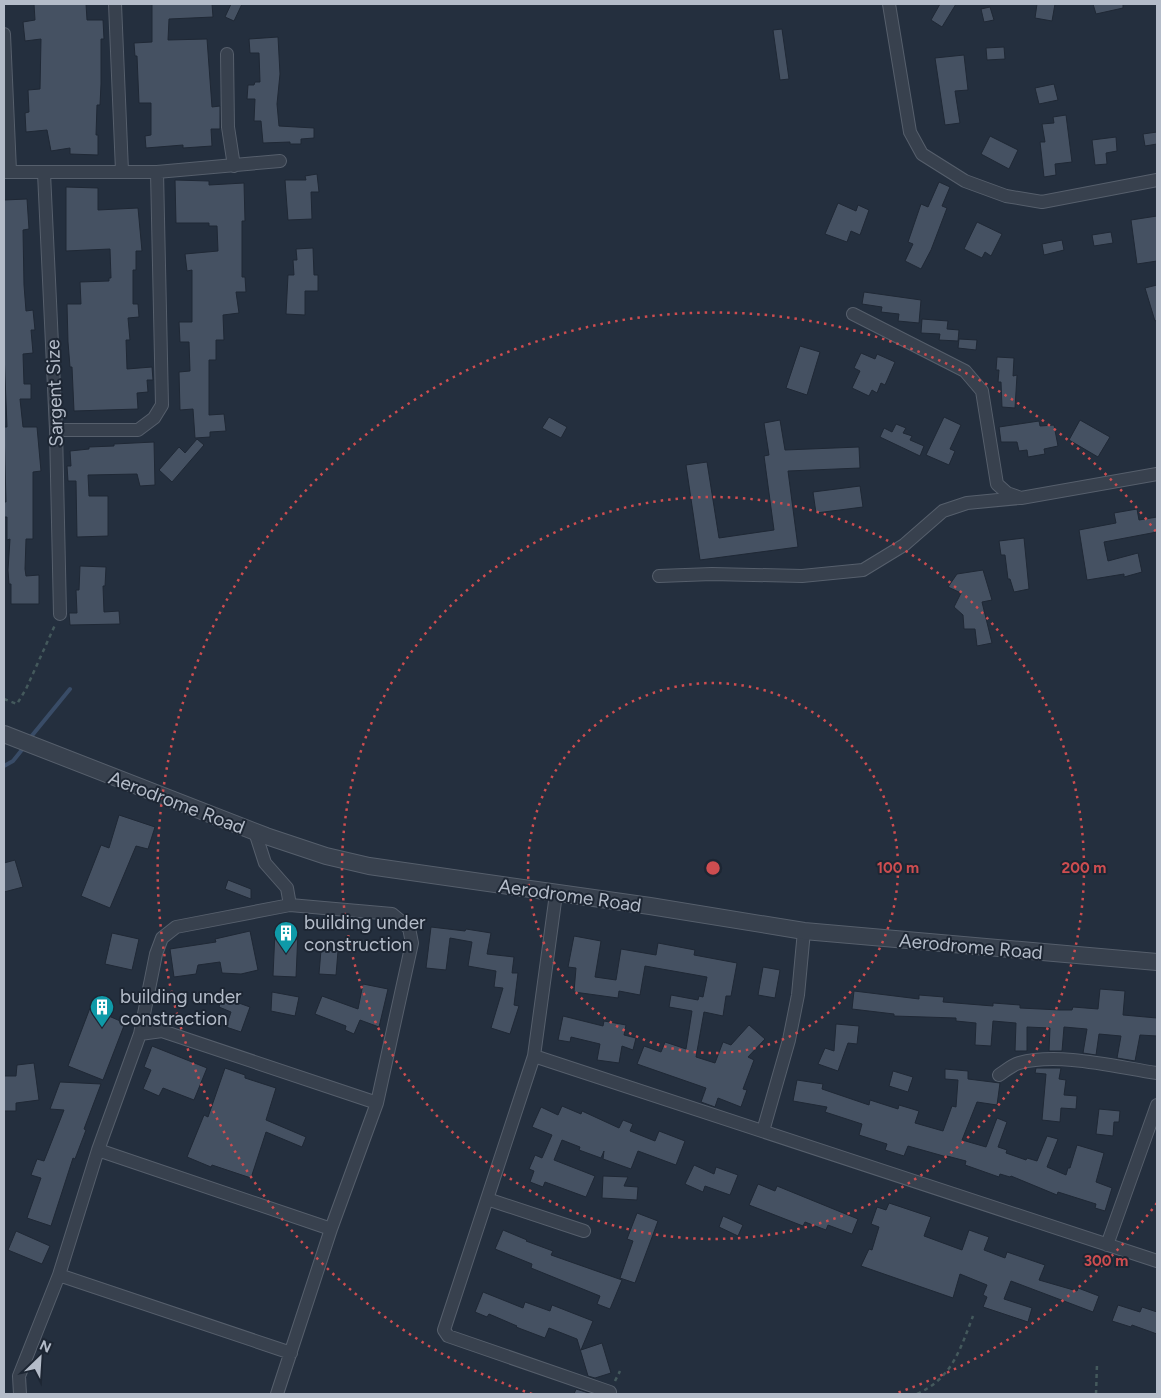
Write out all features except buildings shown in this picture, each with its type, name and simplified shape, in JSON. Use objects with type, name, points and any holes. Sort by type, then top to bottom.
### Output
[{"type":"street","points":[[115,4],[122,170]]},
{"type":"street","points":[[889,4],[910,132],[922,154],[965,181],[1006,196],[1042,202],[1157,180]]},
{"type":"street","points":[[4,34],[7,172],[44,173],[122,170],[157,172],[280,161]]},
{"type":"street","points":[[227,54],[228,127],[234,166]]},
{"type":"street","points":[[56,430],[138,430],[154,418],[162,405],[157,172]]},
{"type":"street","name":"Sargent Size","points":[[44,173],[56,430],[60,614]]},
{"type":"street","points":[[853,314],[965,371],[982,391],[997,484],[1007,493],[1021,498]]},
{"type":"street","points":[[660,576],[712,574],[802,576],[863,570],[904,545],[943,511],[967,504],[1021,498],[1157,474]]},
{"type":"street","name":"Aerodrome Road","points":[[4,734],[255,832],[326,856],[368,866],[650,906],[804,931],[1157,962]]},
{"type":"street","points":[[255,832],[265,863],[287,888],[290,905]]},
{"type":"street","points":[[556,894],[534,1056],[444,1330],[448,1336],[610,1392]]},
{"type":"street","points":[[20,1394],[19,1376],[58,1275],[98,1150],[140,1034],[156,954],[162,938],[176,927],[290,905],[392,914],[409,928],[412,943],[377,1103],[331,1229],[277,1394]]},
{"type":"street","points":[[763,1131],[790,1040],[798,996],[804,931]]},
{"type":"street","points":[[140,1034],[162,1030],[377,1103]]},
{"type":"street","points":[[534,1056],[1157,1261]]},
{"type":"street","points":[[999,1075],[1017,1063],[1042,1060],[1070,1060],[1157,1073]]},
{"type":"street","points":[[1107,1244],[1157,1105]]},
{"type":"street","points":[[98,1150],[331,1229]]},
{"type":"street","points":[[487,1199],[584,1231]]},
{"type":"street","points":[[58,1275],[290,1353]]},
{"type":"path","points":[[4,700],[17,704],[26,689],[60,614]]},
{"type":"path","points":[[917,1394],[937,1383],[948,1371],[959,1352],[973,1316]]},
{"type":"path","points":[[1096,1394],[1097,1364]]},
{"type":"waterway","points":[[30,738],[70,689]]},
{"type":"waterway","points":[[4,766],[13,761],[25,746]]},
{"type":"place","name":"building under construction","points":[[286,954]]},
{"type":"place","name":"building under constraction","points":[[102,1028]]}]
